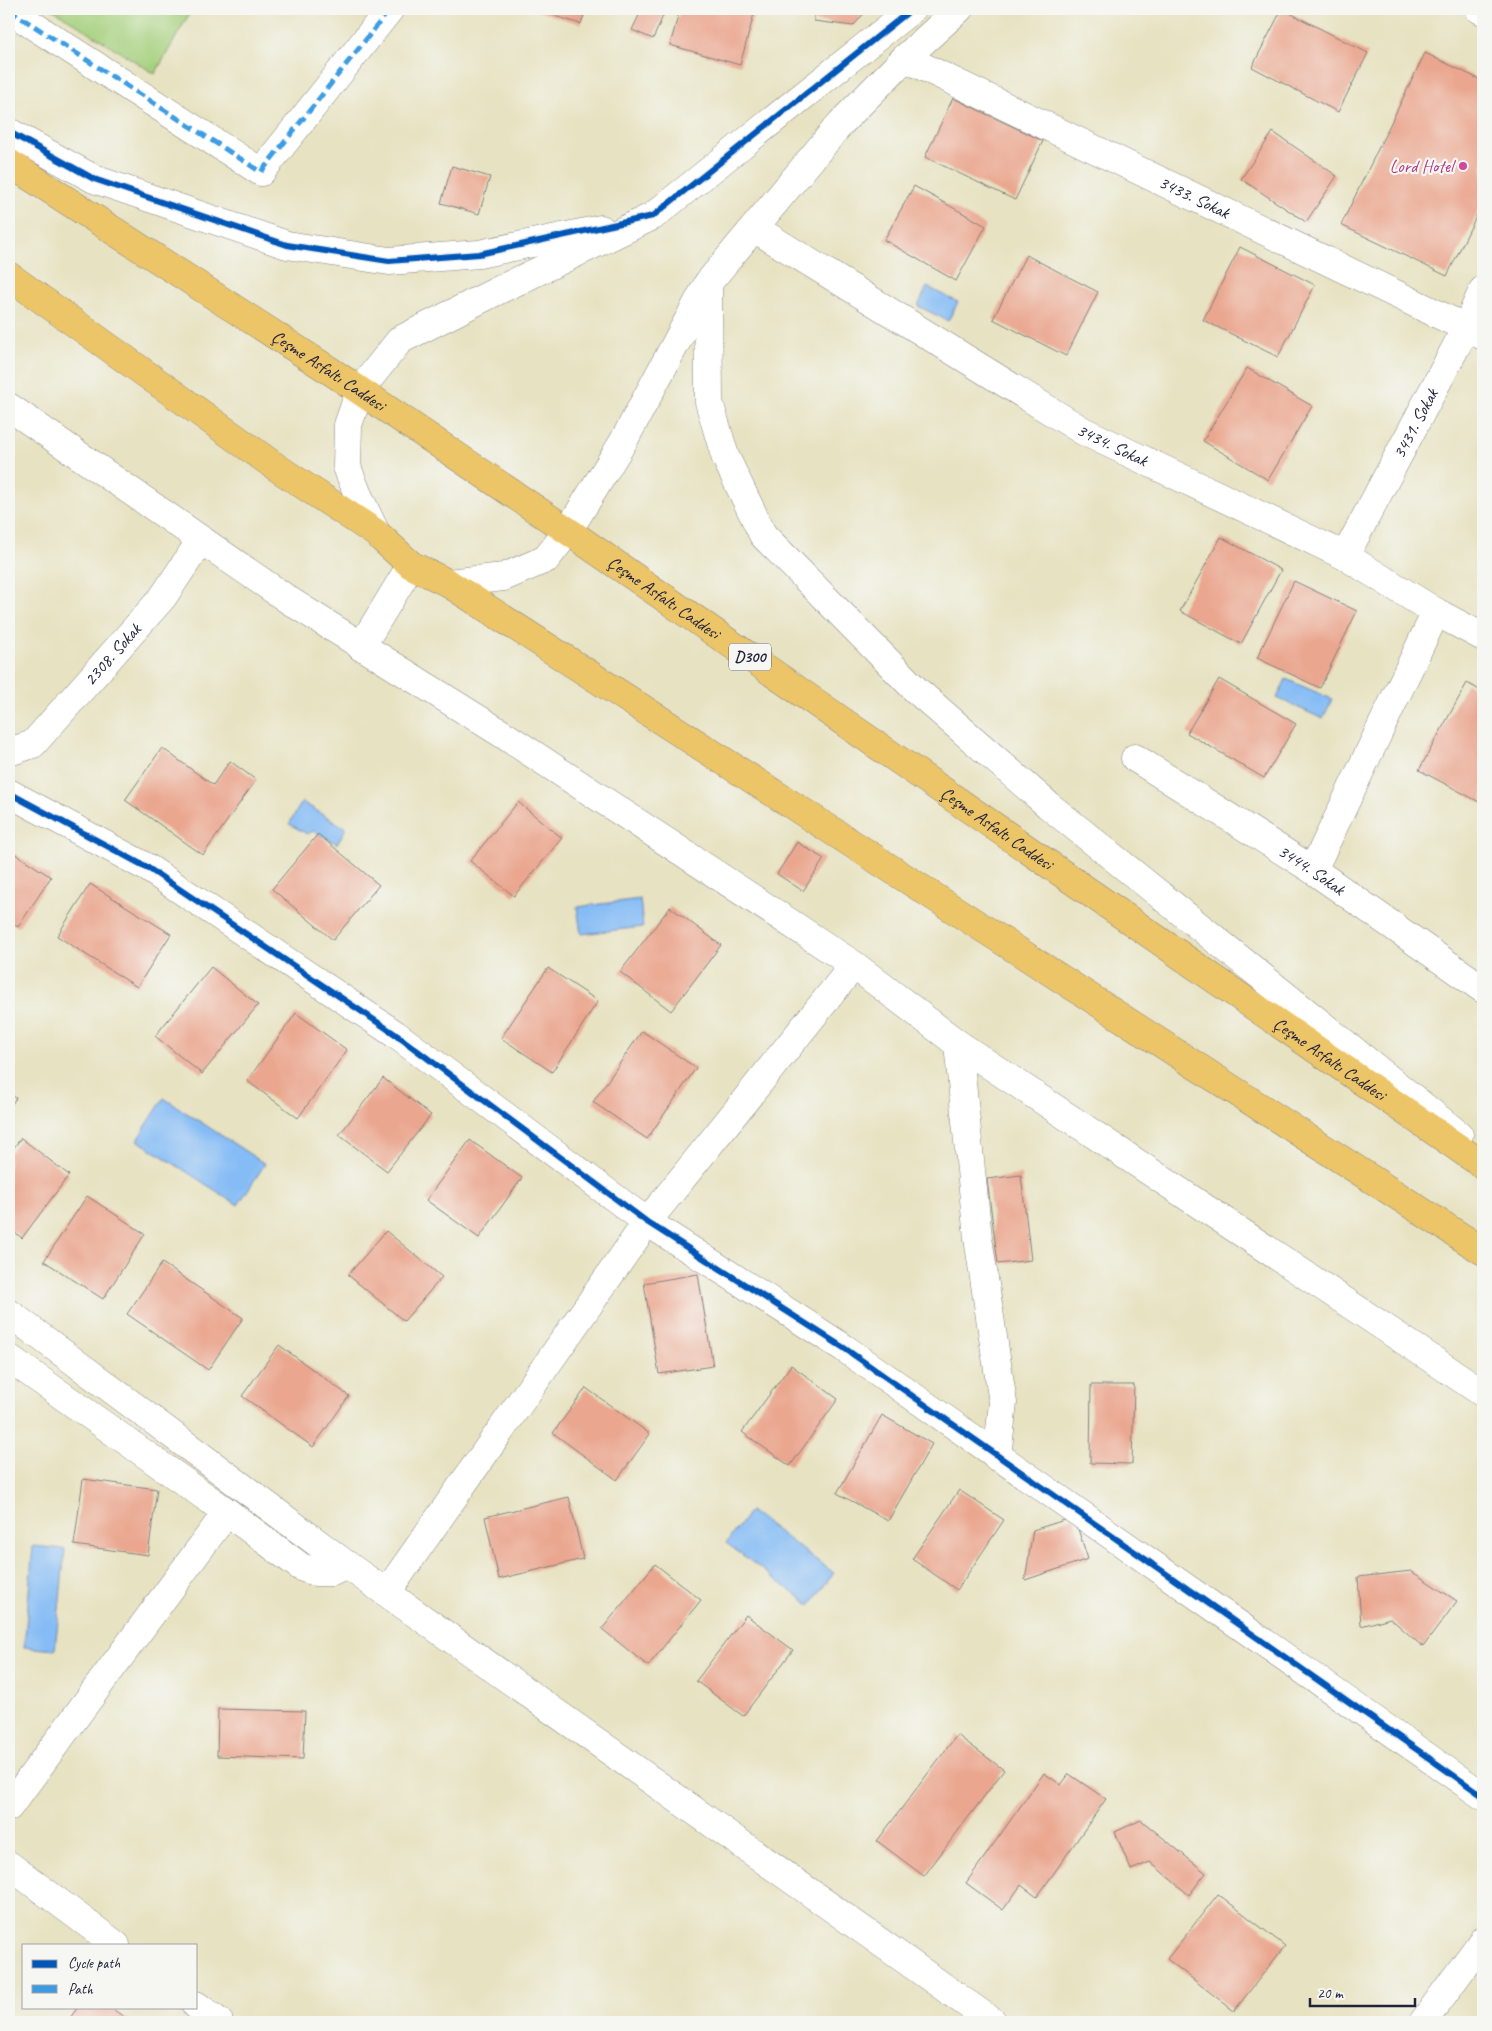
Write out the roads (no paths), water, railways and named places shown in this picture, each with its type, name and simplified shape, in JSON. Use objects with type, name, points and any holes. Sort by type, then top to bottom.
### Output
[{"type":"highway","name":"Çeşme Asfaltı Caddesi","points":[[9,163],[360,390],[568,531],[1483,1164]]},
{"type":"highway","points":[[9,276],[276,467],[376,533],[411,565],[448,583],[1483,1251]]},
{"type":"street","points":[[9,10],[261,172],[390,9]]},
{"type":"street","points":[[376,533],[347,467],[348,425],[360,390],[400,340],[501,289],[654,216],[912,9]]},
{"type":"street","points":[[448,583],[504,577],[546,559],[568,531],[623,442],[708,283],[841,123],[905,58],[959,9]]},
{"type":"street","points":[[1479,9],[1483,11]]},
{"type":"street","name":"3433. Sokak","points":[[905,58],[1474,332]]},
{"type":"street","points":[[9,132],[94,179],[286,245],[389,261],[479,254],[654,216]]},
{"type":"street","name":"3434. Sokak","points":[[754,228],[1083,431],[1345,556],[1436,612],[1483,637]]},
{"type":"street","points":[[708,283],[709,402],[725,456],[763,535],[915,689],[1048,805],[1483,1154]]},
{"type":"street","name":"3431. Sokak","points":[[1345,556],[1474,332],[1483,290]]},
{"type":"street","points":[[9,407],[201,540],[361,647],[504,735],[854,965],[958,1044],[1483,1393]]},
{"type":"street","name":"2308. Sokak","points":[[9,752],[33,744],[163,597],[201,540]]},
{"type":"street","points":[[361,647],[411,565]]},
{"type":"street","points":[[1313,870],[1436,612]]},
{"type":"street","name":"3444. Sokak","points":[[1136,758],[1313,870],[1483,989]]},
{"type":"street","points":[[9,793],[157,874],[395,1034],[647,1222],[844,1348],[1483,1796]]},
{"type":"street","points":[[388,1592],[647,1222],[854,965]]},
{"type":"street","points":[[958,1044],[978,1238],[1003,1403],[998,1457]]},
{"type":"street","points":[[9,1313],[347,1565],[388,1592],[993,2022]]},
{"type":"street","points":[[9,1358],[227,1512],[301,1567],[316,1572],[332,1572],[347,1565]]},
{"type":"street","points":[[9,1807],[227,1512]]},
{"type":"street","points":[[9,1865],[115,1944]]},
{"type":"street","points":[[1424,2022],[1483,1940]]},
{"type":"street","points":[[198,2006],[219,2022]]},
{"type":"water","points":[[927,287],[958,302],[948,321],[918,306]]},
{"type":"water","points":[[1286,679],[1332,699],[1323,719],[1277,698]]},
{"type":"water","points":[[302,802],[346,828],[337,844],[314,831],[307,834],[289,824]]},
{"type":"water","points":[[640,899],[643,927],[581,934],[577,907]]},
{"type":"water","points":[[164,1098],[265,1164],[238,1205],[137,1140]]},
{"type":"water","points":[[750,1511],[834,1573],[810,1605],[726,1543]]},
{"type":"water","points":[[33,1546],[65,1549],[55,1650],[24,1647]]},
{"type":"place","name":"Lord Hotel","points":[[1463,166]]}]
